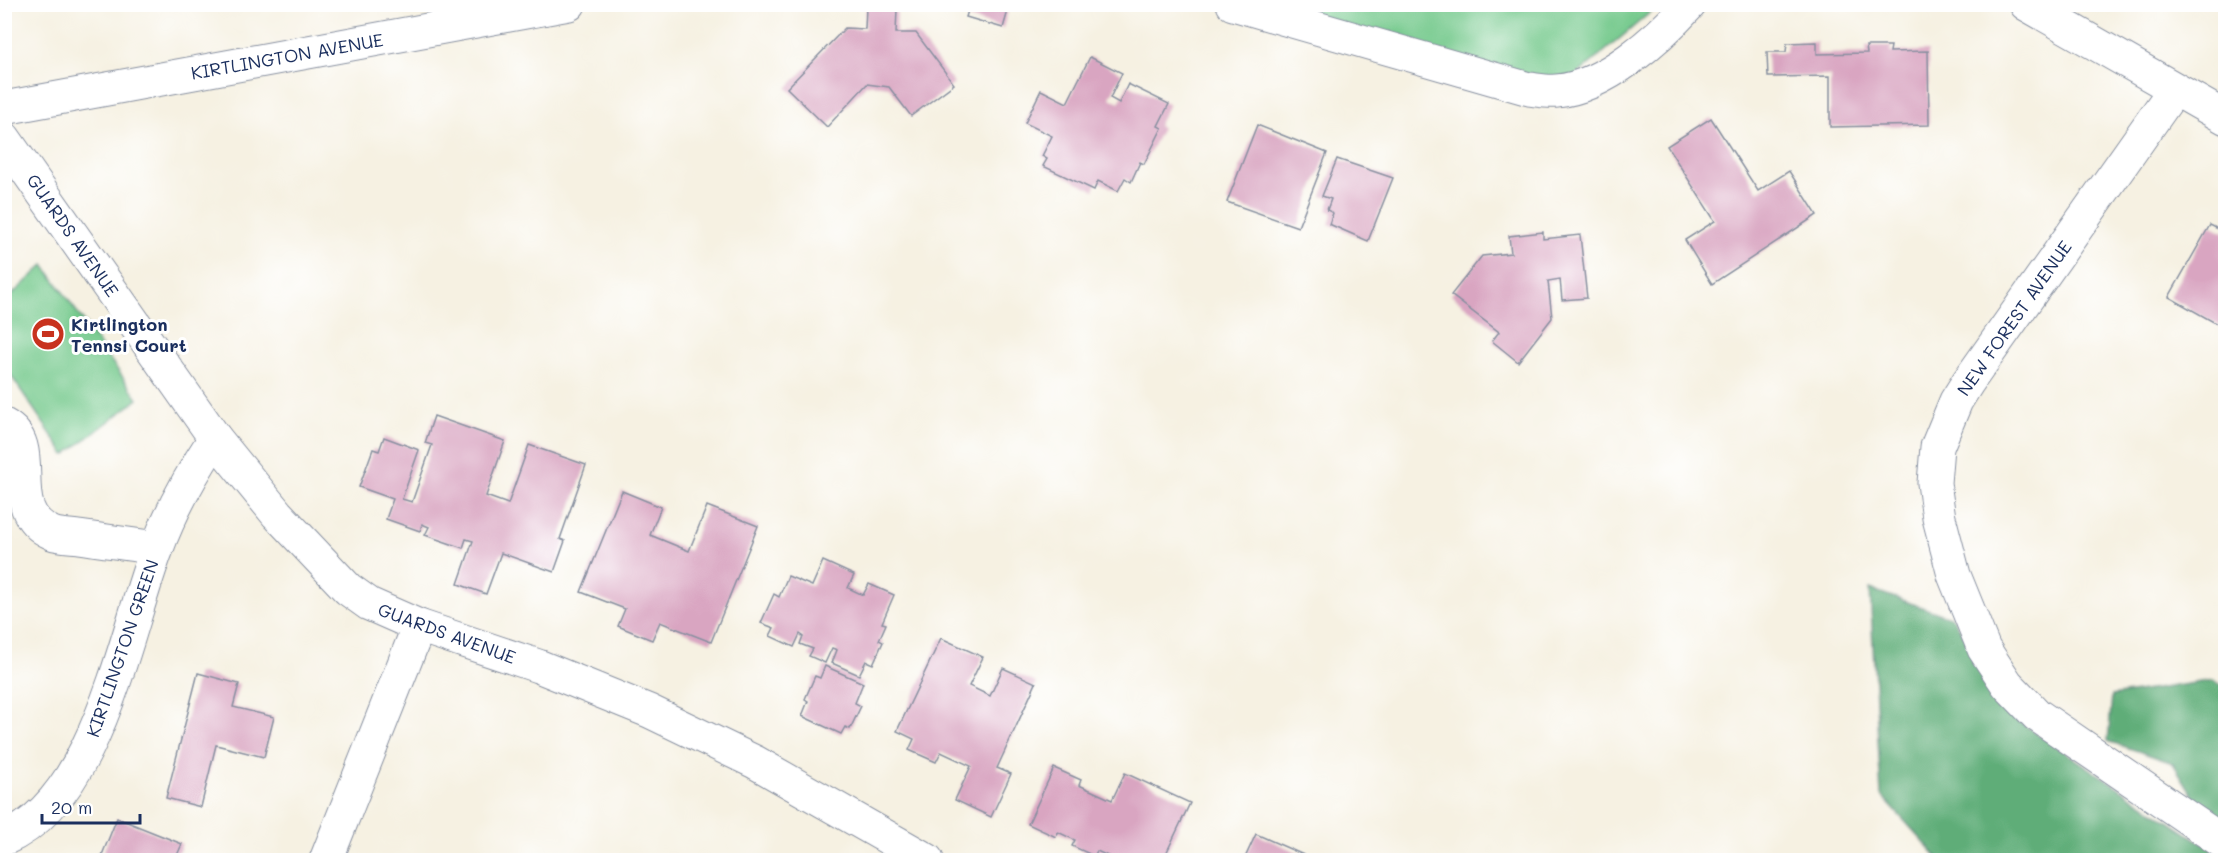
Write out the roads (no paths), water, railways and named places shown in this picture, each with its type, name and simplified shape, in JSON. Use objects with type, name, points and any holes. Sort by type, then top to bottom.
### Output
[{"type":"street","name":"KIRTLINGTON AVENUE","points":[[4,108],[569,4]]},
{"type":"street","points":[[1233,4],[1529,89],[1558,91],[1589,82],[1626,61],[1665,31],[1690,4]]},
{"type":"street","points":[[2026,4],[2226,118]]},
{"type":"street","name":"NEW FOREST AVENUE","points":[[2174,90],[1962,392],[1937,447],[1934,483],[1954,574],[1984,649],[2007,684],[2037,715],[2226,844]]},
{"type":"street","name":"GUARDS AVENUE","points":[[4,138],[214,438],[277,514],[348,589],[369,604],[419,626],[538,666],[649,711],[755,762],[927,861]]},
{"type":"street","points":[[4,425],[15,432],[21,443],[21,499],[29,518],[52,533],[157,548]]},
{"type":"street","name":"KIRTLINGTON GREEN","points":[[4,838],[30,824],[51,801],[84,756],[110,694],[157,548],[195,468],[214,438]]},
{"type":"street","points":[[326,861],[419,626]]},
{"type":"place","name":"Kirtlington Tennsi Court","points":[[48,334]]}]
